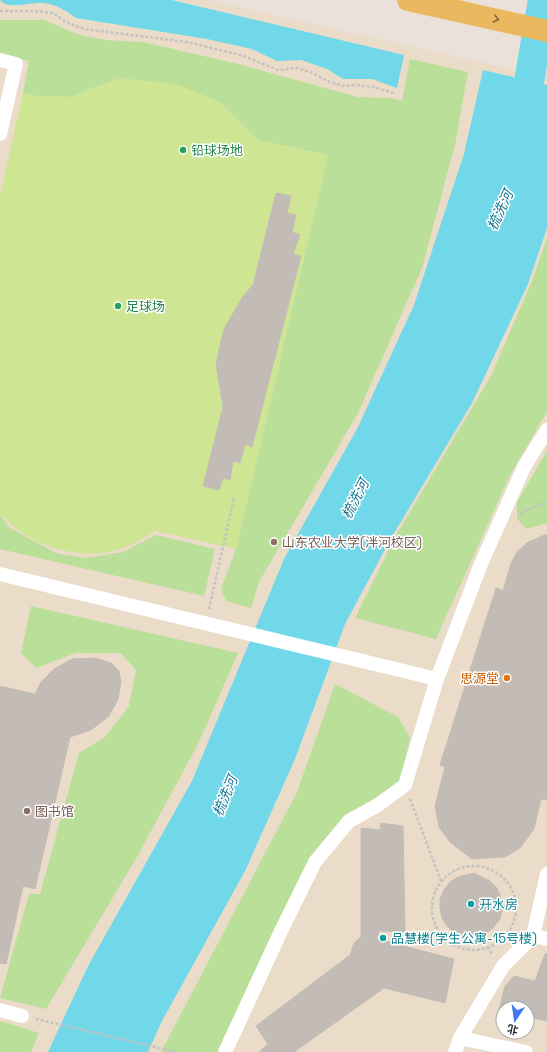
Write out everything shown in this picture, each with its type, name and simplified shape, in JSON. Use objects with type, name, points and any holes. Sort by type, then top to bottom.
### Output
[{"type":"main road","points":[[408,0],[547,31]]},
{"type":"street","points":[[0,60],[16,64],[0,134]]},
{"type":"street","points":[[225,1052],[280,931],[315,862],[349,821],[378,805],[405,785],[437,679],[524,467],[547,430]]},
{"type":"street","points":[[0,574],[437,679]]},
{"type":"street","points":[[455,1052],[460,1038],[503,966],[533,936],[547,874]]},
{"type":"street","points":[[533,936],[547,939]]},
{"type":"street","points":[[0,1010],[22,1016]]},
{"type":"street","points":[[460,1038],[526,1052]]},
{"type":"path","points":[[0,12],[33,11],[53,14],[66,22],[84,29],[187,42],[244,56],[278,70],[296,68],[311,72],[327,81],[343,86],[361,86],[394,92]]},
{"type":"path","points":[[206,623],[234,498]]},
{"type":"path","points":[[500,523],[547,501]]},
{"type":"path","points":[[405,785],[441,881]]},
{"type":"path","points":[[477,866],[491,869],[503,878],[511,889],[515,903],[515,917],[509,930],[500,940],[487,947],[473,950],[459,947],[448,941],[438,930],[432,912],[434,892],[441,881],[451,872],[464,867],[477,866]]},
{"type":"path","points":[[22,1016],[176,1052]]},
{"type":"shaded area","name":"山东农业大学(泮河校区)","points":[[0,0],[208,0],[547,77],[547,1052],[0,1052]]},
{"type":"green space","points":[[0,20],[44,20],[80,35],[106,40],[143,42],[238,64],[358,97],[391,98],[402,101],[410,59],[468,72],[455,145],[422,268],[358,413],[259,582],[251,608],[226,601],[221,589],[236,549],[328,155],[258,140],[220,102],[121,78],[69,97],[37,96],[23,93],[29,61],[0,54]]},
{"type":"green space","points":[[121,78],[176,84],[220,102],[258,140],[328,155],[236,549],[155,531],[130,545],[114,551],[83,554],[52,547],[37,541],[23,533],[0,514],[0,196],[23,93],[37,96],[69,97]]},
{"type":"green space","points":[[547,238],[547,412],[510,475],[436,639],[355,618],[395,537],[491,376],[532,281]]},
{"type":"green space","points":[[547,451],[547,524],[527,529],[517,519],[517,502]]},
{"type":"green space","points":[[0,515],[10,528],[58,554],[87,558],[123,552],[156,535],[215,549],[204,596],[0,549]]},
{"type":"green space","points":[[31,606],[238,653],[199,742],[137,857],[46,1009],[0,998],[29,894],[40,894],[79,753],[105,737],[129,706],[136,670],[121,653],[76,653],[36,668],[21,653]]},
{"type":"green space","points":[[335,684],[398,717],[410,738],[401,780],[359,809],[319,850],[280,917],[220,1052],[161,1052],[297,792]]},
{"type":"green space","points":[[0,1021],[39,1033],[31,1052],[0,1052]]},
{"type":"water","points":[[0,0],[172,0],[404,55],[397,88],[372,79],[343,79],[327,69],[301,60],[277,61],[252,49],[207,39],[76,18],[54,5],[45,3],[9,5]]},
{"type":"water","points":[[483,70],[547,85],[547,228],[528,284],[472,403],[390,540],[345,624],[295,759],[245,871],[162,1021],[148,1052],[48,1052],[88,966],[192,781],[284,559],[358,427],[414,305],[464,154]]},
{"type":"building","points":[[276,193],[291,196],[287,213],[296,215],[292,232],[300,235],[293,254],[301,256],[252,447],[245,444],[240,463],[233,461],[230,480],[223,478],[219,490],[203,486],[223,407],[216,364],[224,329],[243,296],[253,285]]},
{"type":"building","name":"思源堂","points":[[547,534],[547,800],[541,799],[534,829],[520,848],[505,857],[472,859],[450,842],[439,827],[435,806],[445,767],[440,765],[496,588],[503,591],[511,563],[517,552],[528,542]]},
{"type":"building","name":"图书馆","points":[[95,658],[111,663],[119,671],[121,682],[118,699],[109,716],[91,730],[70,737],[35,889],[23,886],[6,964],[0,963],[0,686],[35,694],[41,682],[54,669],[72,659]]},
{"type":"building","name":"品慧楼(学生公寓-15号楼)","points":[[380,823],[403,826],[405,932],[379,931],[377,939],[454,959],[445,1003],[384,988],[294,1052],[259,1052],[268,1044],[256,1026],[350,955],[354,943],[361,937],[361,828],[381,830]]},
{"type":"building","name":"开水房","points":[[474,873],[490,881],[497,888],[501,898],[502,909],[500,919],[493,928],[485,934],[474,937],[463,937],[454,933],[442,918],[440,899],[450,882],[458,877]]},
{"type":"building","points":[[545,954],[547,954],[547,1021],[535,1019],[535,1000],[502,1000],[505,986],[514,976],[535,981]]},
{"type":"waterway","name":"梳洗河","points":[[522,123],[543,0]]},
{"type":"place","name":"铅球场地","points":[[183,150]]},
{"type":"place","name":"足球场","points":[[118,306]]},
{"type":"place","name":"山东农业大学(泮河校区)","points":[[274,542]]},
{"type":"place","name":"思源堂","points":[[507,678]]},
{"type":"place","name":"图书馆","points":[[27,811]]},
{"type":"place","name":"开水房","points":[[471,904]]},
{"type":"place","name":"品慧楼(学生公寓-15号楼)","points":[[383,938]]}]
